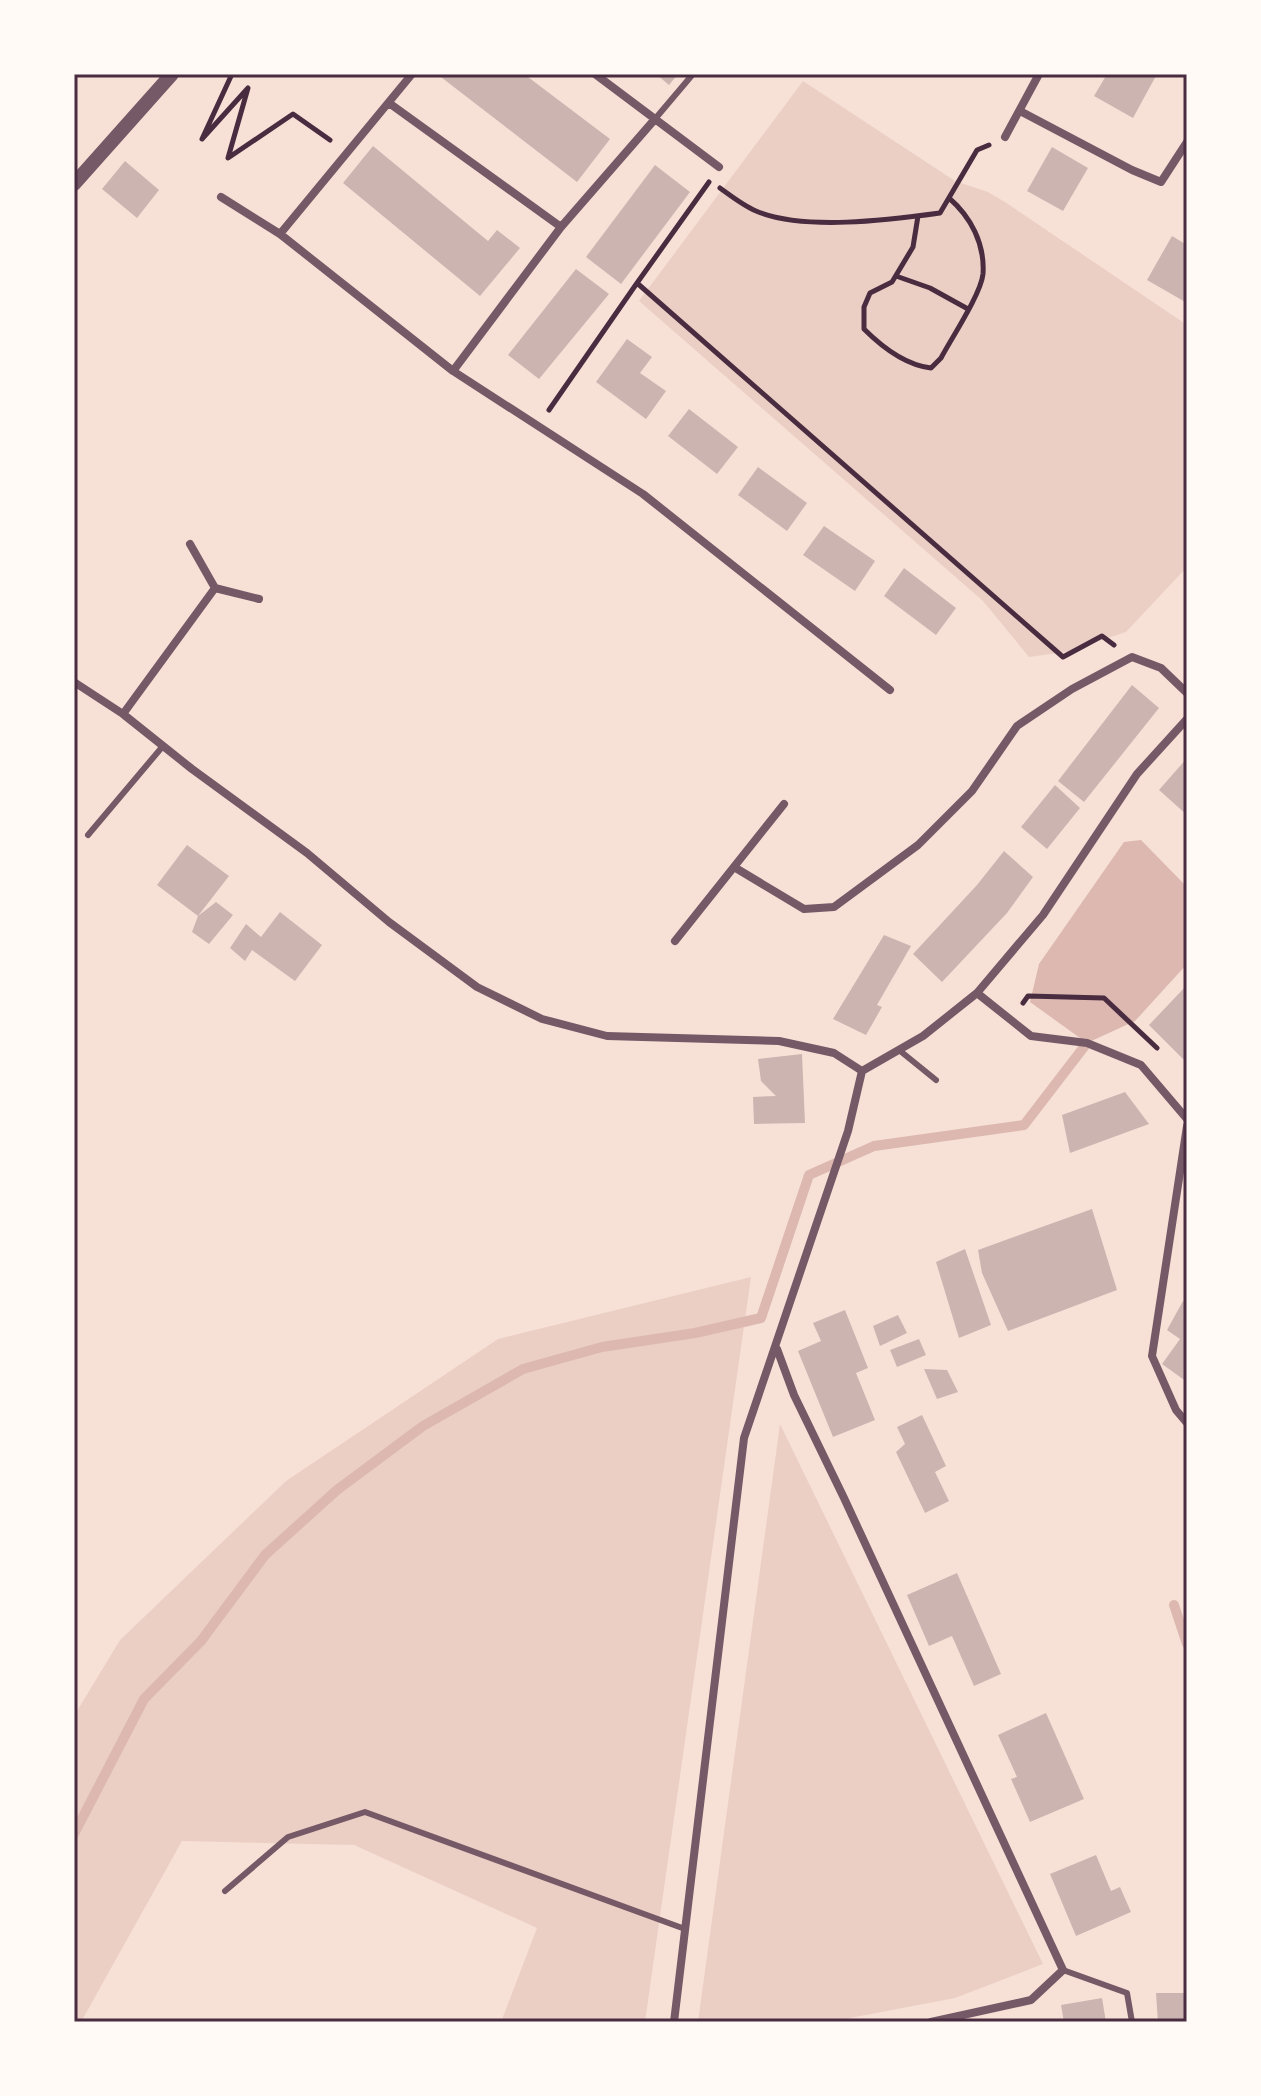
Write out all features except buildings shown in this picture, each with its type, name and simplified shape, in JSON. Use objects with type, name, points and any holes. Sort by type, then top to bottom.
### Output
[{"type":"street","points":[[74,184],[172,74]]},
{"type":"street","points":[[280,234],[412,74]]},
{"type":"street","points":[[595,74],[719,167]]},
{"type":"street","points":[[1005,137],[1039,74]]},
{"type":"street","points":[[389,103],[561,227]]},
{"type":"street","points":[[1020,111],[1161,182],[1187,142]]},
{"type":"street","points":[[453,371],[561,227],[655,119]]},
{"type":"street","points":[[221,197],[280,234],[453,371],[643,494],[890,690]]},
{"type":"street","points":[[190,544],[215,588],[259,599]]},
{"type":"street","points":[[123,714],[215,588]]},
{"type":"street","points":[[734,867],[804,909],[834,907],[918,845],[972,791],[1017,726],[1072,689],[1132,657],[1161,668],[1187,693]]},
{"type":"street","points":[[74,682],[123,714],[307,853],[389,922],[477,987],[542,1019],[607,1036],[779,1041],[834,1053],[862,1071]]},
{"type":"street","points":[[674,2022],[744,1438],[848,1131],[862,1071],[923,1036],[977,993],[1043,915],[1137,774],[1187,719]]},
{"type":"street","points":[[675,941],[784,804]]},
{"type":"street","points":[[977,993],[1031,1036],[1087,1043],[1141,1065],[1187,1119]]},
{"type":"street","points":[[1187,1126],[1152,1356],[1176,1410],[1187,1423]]},
{"type":"street","points":[[776,1348],[794,1395],[1063,1970],[1031,2000],[931,2022]]},
{"type":"lane","points":[[655,119],[693,74]]},
{"type":"lane","points":[[88,835],[163,746]]},
{"type":"lane","points":[[899,1050],[936,1080]]},
{"type":"lane","points":[[225,1891],[288,1837],[365,1812],[685,1929]]},
{"type":"lane","points":[[1063,1970],[1127,1993],[1132,2022]]},
{"type":"path","points":[[232,74],[202,139],[248,88],[228,158],[293,114],[347,153]]},
{"type":"path","points":[[537,425],[710,180],[757,211],[786,220],[814,223],[940,213],[977,150],[1005,137]]},
{"type":"path","points":[[918,216],[913,247],[896,276],[892,282],[870,293],[864,307],[864,329],[914,366],[931,368],[941,358],[983,277],[974,228],[962,209],[949,198]]},
{"type":"path","points":[[896,276],[930,288],[968,309]]},
{"type":"path","points":[[637,283],[1063,657],[1102,636],[1132,657]]},
{"type":"path","points":[[1012,1021],[1028,996],[1104,998],[1160,1050]]},
{"type":"shaded area","points":[[803,81],[955,181],[988,192],[1005,202],[1187,325],[1187,567],[1126,632],[1066,652],[1029,657],[983,601],[639,301]]},
{"type":"shaded area","points":[[1141,840],[1187,887],[1187,964],[1135,1021],[1087,1043],[1030,1002],[1039,964],[1124,842]]},
{"type":"shaded area","points":[[751,1277],[645,2022],[501,2022],[537,1928],[354,1845],[182,1841],[81,2022],[74,2022],[74,1716],[120,1640],[286,1481],[498,1339]]},
{"type":"shaded area","points":[[780,1424],[1043,1964],[955,1998],[829,2022],[698,2022]]},
{"type":"waterway","points":[[74,1834],[144,1699],[201,1641],[265,1555],[337,1490],[423,1426],[523,1369],[602,1347],[695,1333],[761,1318],[809,1175],[874,1146],[1024,1125],[1087,1043]]},
{"type":"waterway","points":[[1174,1605],[1187,1644]]}]
